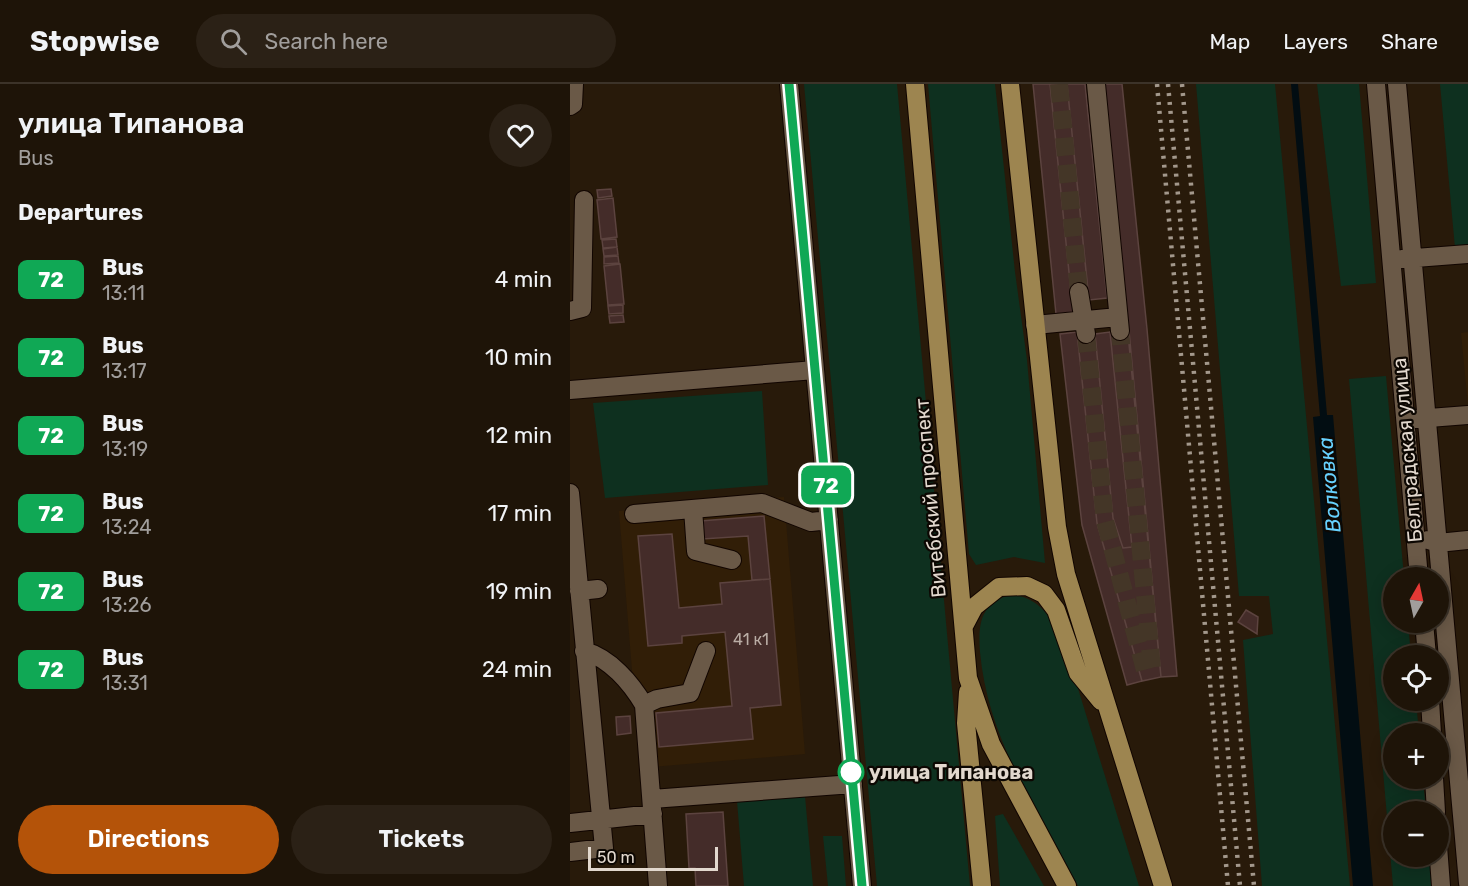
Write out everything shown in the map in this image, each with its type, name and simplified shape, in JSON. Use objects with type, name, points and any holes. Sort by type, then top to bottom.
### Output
[{"type":"main road","name":"Витебский проспект","points":[[915,84],[968,678],[992,744],[1067,886]]},
{"type":"main road","points":[[1010,84],[1057,527],[1066,574],[1162,886]]},
{"type":"main road","points":[[964,626],[974,607],[999,587],[1027,586],[1044,594],[1056,610],[1077,673],[1106,707]]},
{"type":"main road","points":[[968,678],[966,723],[982,886]]},
{"type":"street","points":[[570,106],[573,104],[574,84]]},
{"type":"street","points":[[789,84],[862,886]]},
{"type":"street","points":[[1035,325],[1085,327],[1119,324],[1096,84]]},
{"type":"street","name":"Белградская улица","points":[[1376,84],[1418,567]]},
{"type":"street","name":"Белградская улица","points":[[1397,84],[1468,883]]},
{"type":"street","points":[[570,311],[582,308],[584,200]]},
{"type":"street","points":[[1391,260],[1468,254]]},
{"type":"street","points":[[1079,292],[1085,327]]},
{"type":"street","points":[[570,390],[815,370]]},
{"type":"street","points":[[1406,420],[1468,415]]},
{"type":"street","points":[[570,493],[604,848],[570,852]]},
{"type":"street","points":[[634,514],[762,503],[811,522],[829,520]]},
{"type":"street","points":[[693,509],[696,551],[732,560]]},
{"type":"street","points":[[1416,536],[1438,543],[1468,540]]},
{"type":"street","points":[[579,591],[598,590]]},
{"type":"street","points":[[584,651],[596,654],[629,682],[644,705],[658,886]]},
{"type":"street","points":[[644,705],[657,699],[690,693],[706,651]]},
{"type":"street","points":[[570,823],[601,820],[652,806],[853,783]]},
{"type":"street","points":[[1440,867],[1441,886]]},
{"type":"shaded area","points":[[1468,332],[1468,406],[1461,333]]},
{"type":"shaded area","points":[[784,497],[805,754],[640,768],[619,511]]},
{"type":"green space","points":[[804,84],[897,84],[970,886],[877,886]]},
{"type":"green space","points":[[928,84],[995,84],[1027,360],[1045,563],[1014,557],[976,565],[969,554]]},
{"type":"green space","points":[[1196,84],[1275,84],[1350,886],[1262,886],[1243,640],[1273,634],[1269,596],[1239,596]]},
{"type":"green space","points":[[1317,84],[1359,84],[1376,283],[1341,286]]},
{"type":"green space","points":[[1440,84],[1468,84],[1468,247],[1455,248]]},
{"type":"green space","points":[[1386,376],[1403,567],[1383,567],[1383,633],[1409,633],[1410,645],[1383,645],[1383,711],[1417,711],[1418,723],[1383,723],[1383,771],[1349,379]]},
{"type":"green space","points":[[762,391],[768,485],[605,498],[593,403]]},
{"type":"green space","points":[[1010,595],[1028,599],[1042,609],[1054,623],[1063,640],[1139,886],[1078,886],[1031,802],[1004,745],[985,684],[980,652],[980,633],[983,616],[987,609],[992,603]]},
{"type":"green space","points":[[1385,789],[1424,789],[1425,801],[1386,801]]},
{"type":"green space","points":[[805,796],[813,886],[744,886],[737,801]]},
{"type":"green space","points":[[1003,814],[1044,886],[1000,886],[995,816]]},
{"type":"green space","points":[[823,836],[842,836],[846,886],[828,886]]},
{"type":"green space","points":[[1391,867],[1431,867],[1432,886],[1393,886]]},
{"type":"water","name":"Волковка","points":[[1291,84],[1298,84],[1327,415],[1333,415],[1373,886],[1353,886],[1313,417],[1320,416]]},
{"type":"building","points":[[1033,84],[1050,84],[1073,312],[1056,314]]},
{"type":"building","points":[[1050,84],[1067,84],[1088,291],[1071,292]]},
{"type":"building","points":[[1067,84],[1085,84],[1107,298],[1089,300]]},
{"type":"building","points":[[1104,84],[1122,84],[1147,329],[1177,676],[1161,677]]},
{"type":"building","points":[[611,189],[612,196],[598,198],[597,190]]},
{"type":"building","points":[[613,198],[617,237],[601,239],[597,200]]},
{"type":"building","points":[[616,239],[617,247],[603,248],[602,240]]},
{"type":"building","points":[[617,247],[618,255],[604,256],[603,249]]},
{"type":"building","points":[[618,256],[619,263],[604,264],[604,257]]},
{"type":"building","points":[[620,264],[624,304],[608,305],[604,266]]},
{"type":"building","points":[[623,305],[623,313],[609,314],[608,306]]},
{"type":"building","points":[[623,315],[624,322],[610,323],[609,316]]},
{"type":"building","points":[[1129,331],[1161,677],[1142,681],[1097,523],[1077,332],[1095,334],[1113,518],[1123,548],[1132,547],[1110,332]]},
{"type":"building","points":[[1077,332],[1097,523],[1142,681],[1127,685],[1082,525],[1060,334]]},
{"type":"building","points":[[1110,332],[1132,547],[1123,548],[1113,518],[1095,334]]},
{"type":"building","points":[[764,516],[770,579],[752,580],[748,536],[702,539],[700,521]]},
{"type":"building","points":[[672,534],[679,608],[722,604],[720,583],[770,579],[781,705],[750,708],[753,739],[659,747],[656,713],[732,706],[725,632],[682,636],[682,643],[648,646],[638,536]]},
{"type":"building","points":[[1246,610],[1258,617],[1257,634],[1238,622]]},
{"type":"building","points":[[630,716],[631,733],[617,735],[616,717]]},
{"type":"building","points":[[723,812],[728,886],[696,886],[695,868],[689,868],[686,814]]},
{"type":"tunnel","points":[[1059,84],[1079,292]]},
{"type":"tunnel","points":[[1086,334],[1105,521],[1145,670],[1152,669],[1120,331]]},
{"type":"railway","points":[[1157,84],[1228,886]]},
{"type":"railway","points":[[1168,84],[1240,886]]},
{"type":"railway","points":[[1182,84],[1254,886]]},
{"type":"bus line","name":"72","points":[[789,84],[862,886]]},
{"type":"place","name":"улица Типанова","points":[[851,772]]}]
